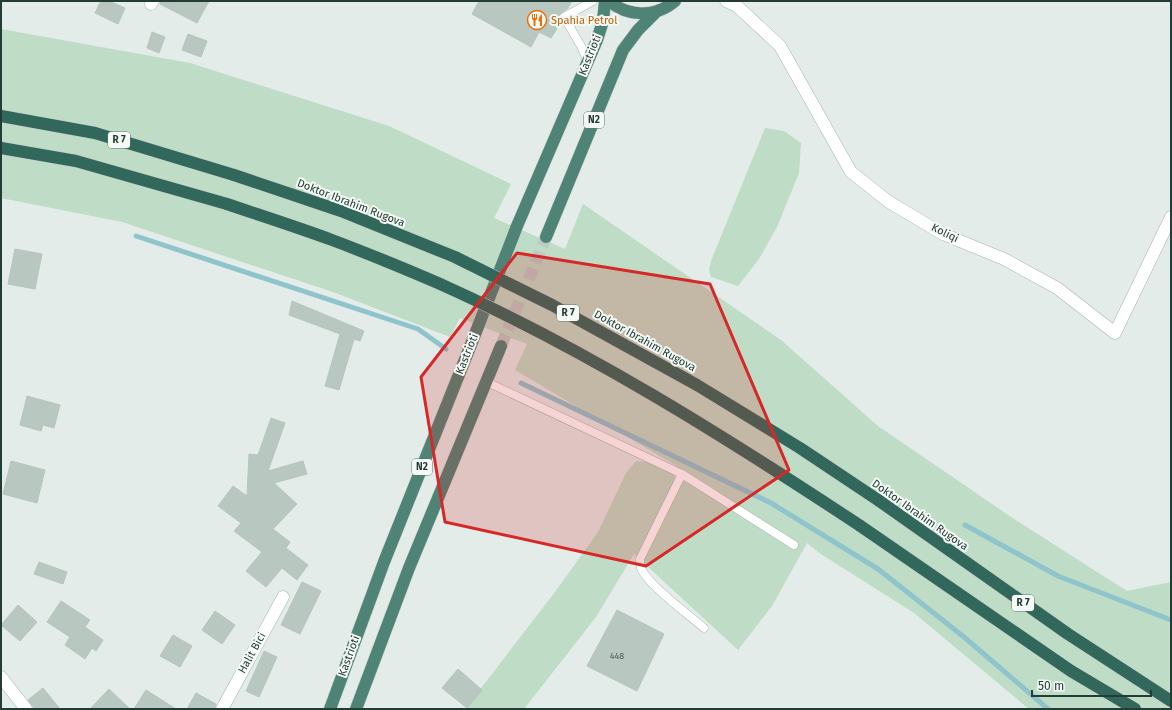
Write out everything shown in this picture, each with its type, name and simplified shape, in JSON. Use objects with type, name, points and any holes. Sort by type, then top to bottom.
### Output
[{"type":"highway","name":"Kastrioti","points":[[330,709],[384,562],[517,226],[601,29],[605,1]]},
{"type":"highway","name":"N2","points":[[608,1],[616,7],[628,12],[642,14],[655,12],[668,7],[675,1]]},
{"type":"highway","name":"N2","points":[[546,237],[623,50],[638,30],[655,12]]},
{"type":"highway","name":"Doktor Ibrahim Rugova","points":[[1,116],[95,133],[234,174],[341,211],[456,257],[552,305],[697,385],[800,448],[878,500],[1068,634],[1171,701]]},
{"type":"highway","name":"R 7","points":[[1,148],[76,161],[227,204],[332,240],[438,283],[518,322],[688,416],[762,461],[1072,670],[1135,709]]},
{"type":"highway","name":"N2","points":[[356,709],[409,568],[501,346]]},
{"type":"street","name":"Koliqi","points":[[726,1],[737,6],[780,46],[851,172],[888,202],[943,234],[1004,259],[1056,288],[1115,333],[1171,217]]},
{"type":"street","name":"Halit Bici","points":[[222,709],[283,597]]},
{"type":"street","points":[[1,677],[26,709]]},
{"type":"lane","points":[[588,62],[581,46],[564,17],[593,1]]},
{"type":"lane","points":[[487,382],[682,474],[794,545]]},
{"type":"lane","points":[[682,474],[640,559],[640,565],[641,570],[656,587],[704,628]]},
{"type":"highlighted area","points":[[517,253],[710,284],[789,470],[646,566],[445,522],[421,377]]},
{"type":"green space","points":[[1,29],[190,63],[389,126],[511,184],[494,218],[565,249],[583,204],[781,340],[878,426],[1011,517],[1127,591],[1171,582],[1171,709],[1029,709],[914,613],[821,554],[807,543],[772,606],[738,650],[634,554],[596,617],[524,709],[465,709],[555,592],[598,532],[626,473],[636,461],[656,462],[674,475],[676,480],[715,489],[515,370],[527,344],[460,318],[450,337],[333,292],[122,222],[1,198]]},
{"type":"green space","points":[[765,128],[784,131],[801,143],[799,173],[777,227],[759,259],[738,286],[711,277],[709,269]]},
{"type":"building","points":[[101,1],[109,1],[125,8],[118,24],[95,13]]},
{"type":"building","points":[[160,1],[209,1],[197,23],[160,4]]},
{"type":"building","points":[[479,1],[572,1],[568,8],[559,15],[561,22],[551,38],[539,32],[531,47],[472,14]]},
{"type":"building","points":[[152,32],[165,37],[159,53],[147,48]]},
{"type":"building","points":[[188,34],[207,41],[201,57],[182,50]]},
{"type":"building","points":[[15,249],[42,254],[35,289],[8,284]]},
{"type":"building","points":[[292,301],[364,331],[360,341],[354,339],[339,390],[325,386],[340,334],[289,315]]},
{"type":"building","points":[[27,396],[60,405],[54,428],[43,425],[41,431],[20,425]]},
{"type":"building","points":[[271,418],[285,423],[268,471],[303,461],[307,474],[274,483],[297,504],[273,529],[290,542],[286,548],[308,565],[297,580],[282,568],[266,587],[246,571],[262,552],[234,531],[241,523],[218,506],[233,486],[247,496],[249,454],[258,455]]},
{"type":"building","points":[[11,461],[45,470],[37,503],[3,494]]},
{"type":"building","points":[[39,562],[67,572],[63,584],[34,574]]},
{"type":"building","points":[[302,582],[321,591],[300,634],[281,625]]},
{"type":"building","points":[[61,601],[90,620],[85,627],[103,640],[96,651],[92,648],[85,659],[65,645],[70,637],[47,622]]},
{"type":"building","points":[[18,605],[37,622],[20,641],[1,625]]},
{"type":"building","points":[[617,610],[664,634],[637,691],[587,666]]},
{"type":"building","points":[[215,611],[235,625],[222,644],[202,630]]},
{"type":"building","points":[[173,635],[192,646],[180,667],[160,656]]},
{"type":"building","points":[[264,651],[277,657],[259,697],[246,691]]},
{"type":"building","points":[[458,669],[482,690],[467,708],[442,688]]},
{"type":"building","points":[[43,688],[60,709],[35,709],[28,700]]},
{"type":"building","points":[[109,689],[130,709],[90,709]]},
{"type":"building","points":[[146,690],[176,709],[134,709]]},
{"type":"building","points":[[196,693],[216,704],[215,709],[187,709]]},
{"type":"waterway","points":[[136,236],[418,329],[446,349]]},
{"type":"waterway","points":[[521,383],[771,503],[878,569],[964,637],[1048,709]]},
{"type":"waterway","points":[[965,525],[1058,576],[1171,620]]},
{"type":"tunnel","points":[[501,346],[546,237]]},
{"type":"place","name":"Spahia Petrol","points":[[537,20]]}]
